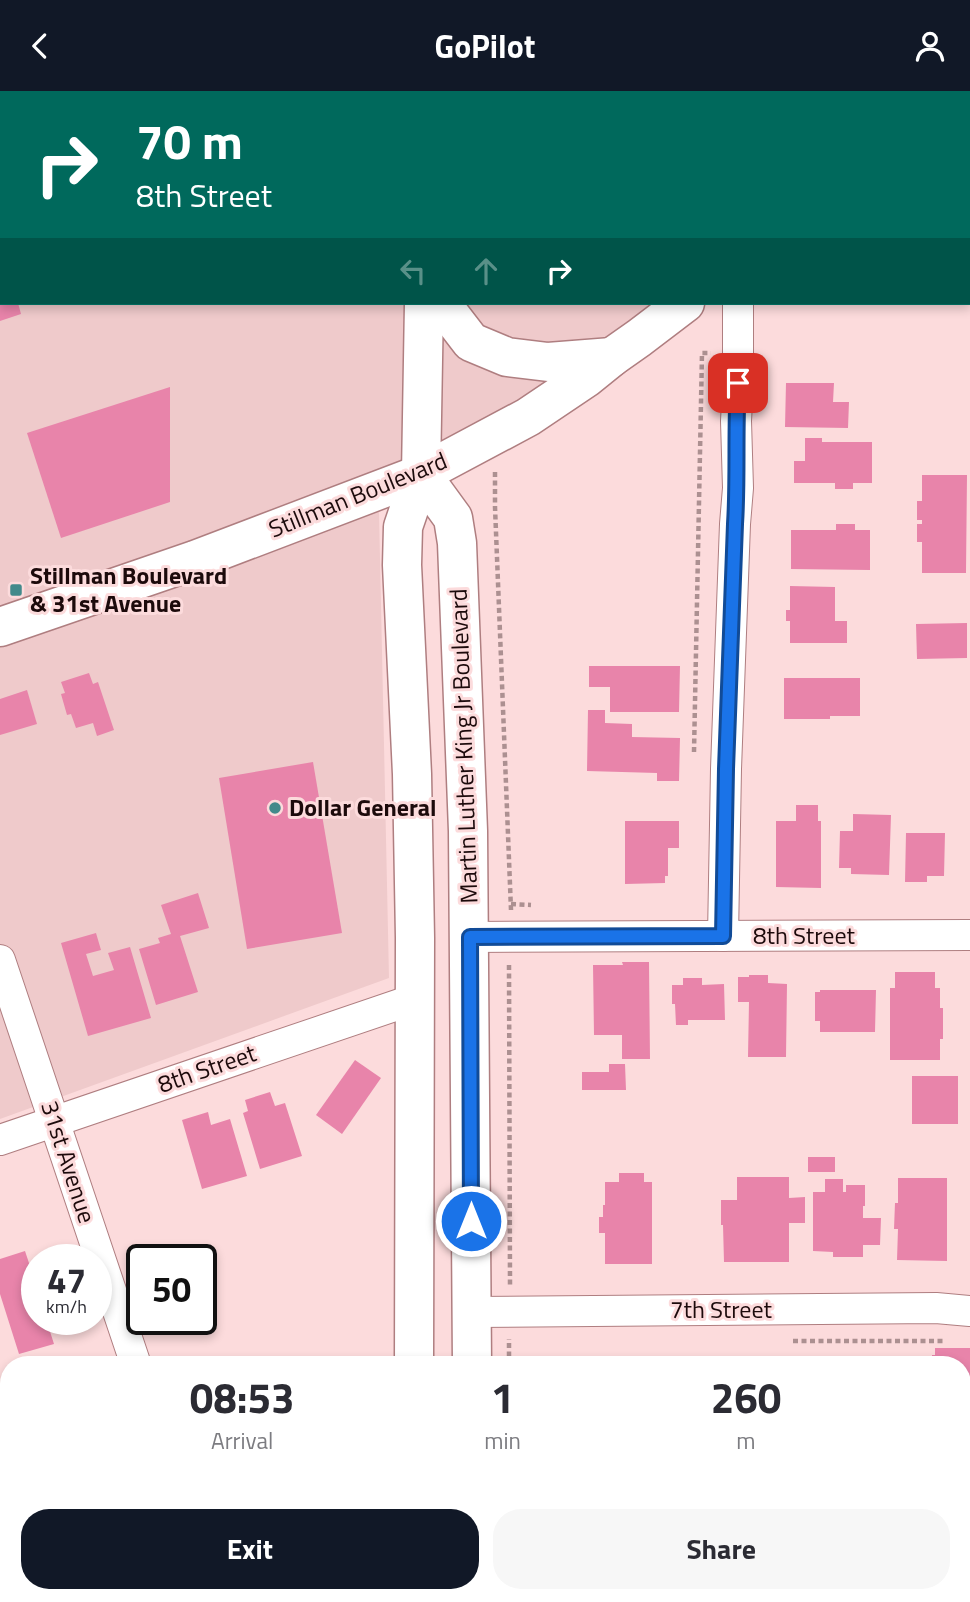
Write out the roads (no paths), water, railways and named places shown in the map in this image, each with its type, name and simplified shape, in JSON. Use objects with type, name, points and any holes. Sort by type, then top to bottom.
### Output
[{"type":"main road","points":[[414,1356],[415,938],[412,774],[402,565],[403,527],[421,474],[424,305]]},
{"type":"main road","points":[[443,305],[471,342],[507,357],[548,362],[612,356]]},
{"type":"main road","name":"Stillman Boulevard","points":[[0,627],[195,560],[421,474],[528,417],[586,378],[682,305]]},
{"type":"main road","name":"Martin Luther King Jr Boulevard","points":[[421,474],[453,518],[457,543],[470,937],[472,1356]]},
{"type":"street","points":[[723,936],[726,769],[738,488],[738,305]]},
{"type":"street","name":"8th Street","points":[[470,937],[970,936]]},
{"type":"street","name":"31st Avenue","points":[[0,960],[133,1356]]},
{"type":"street","name":"8th Street","points":[[0,1140],[415,999]]},
{"type":"street","name":"7th Street","points":[[472,1312],[922,1308],[970,1311]]},
{"type":"place","name":"Stillman Boulevard & 31st Avenue","points":[[16,590]]},
{"type":"place","name":"Dollar General","points":[[275,808]]}]
